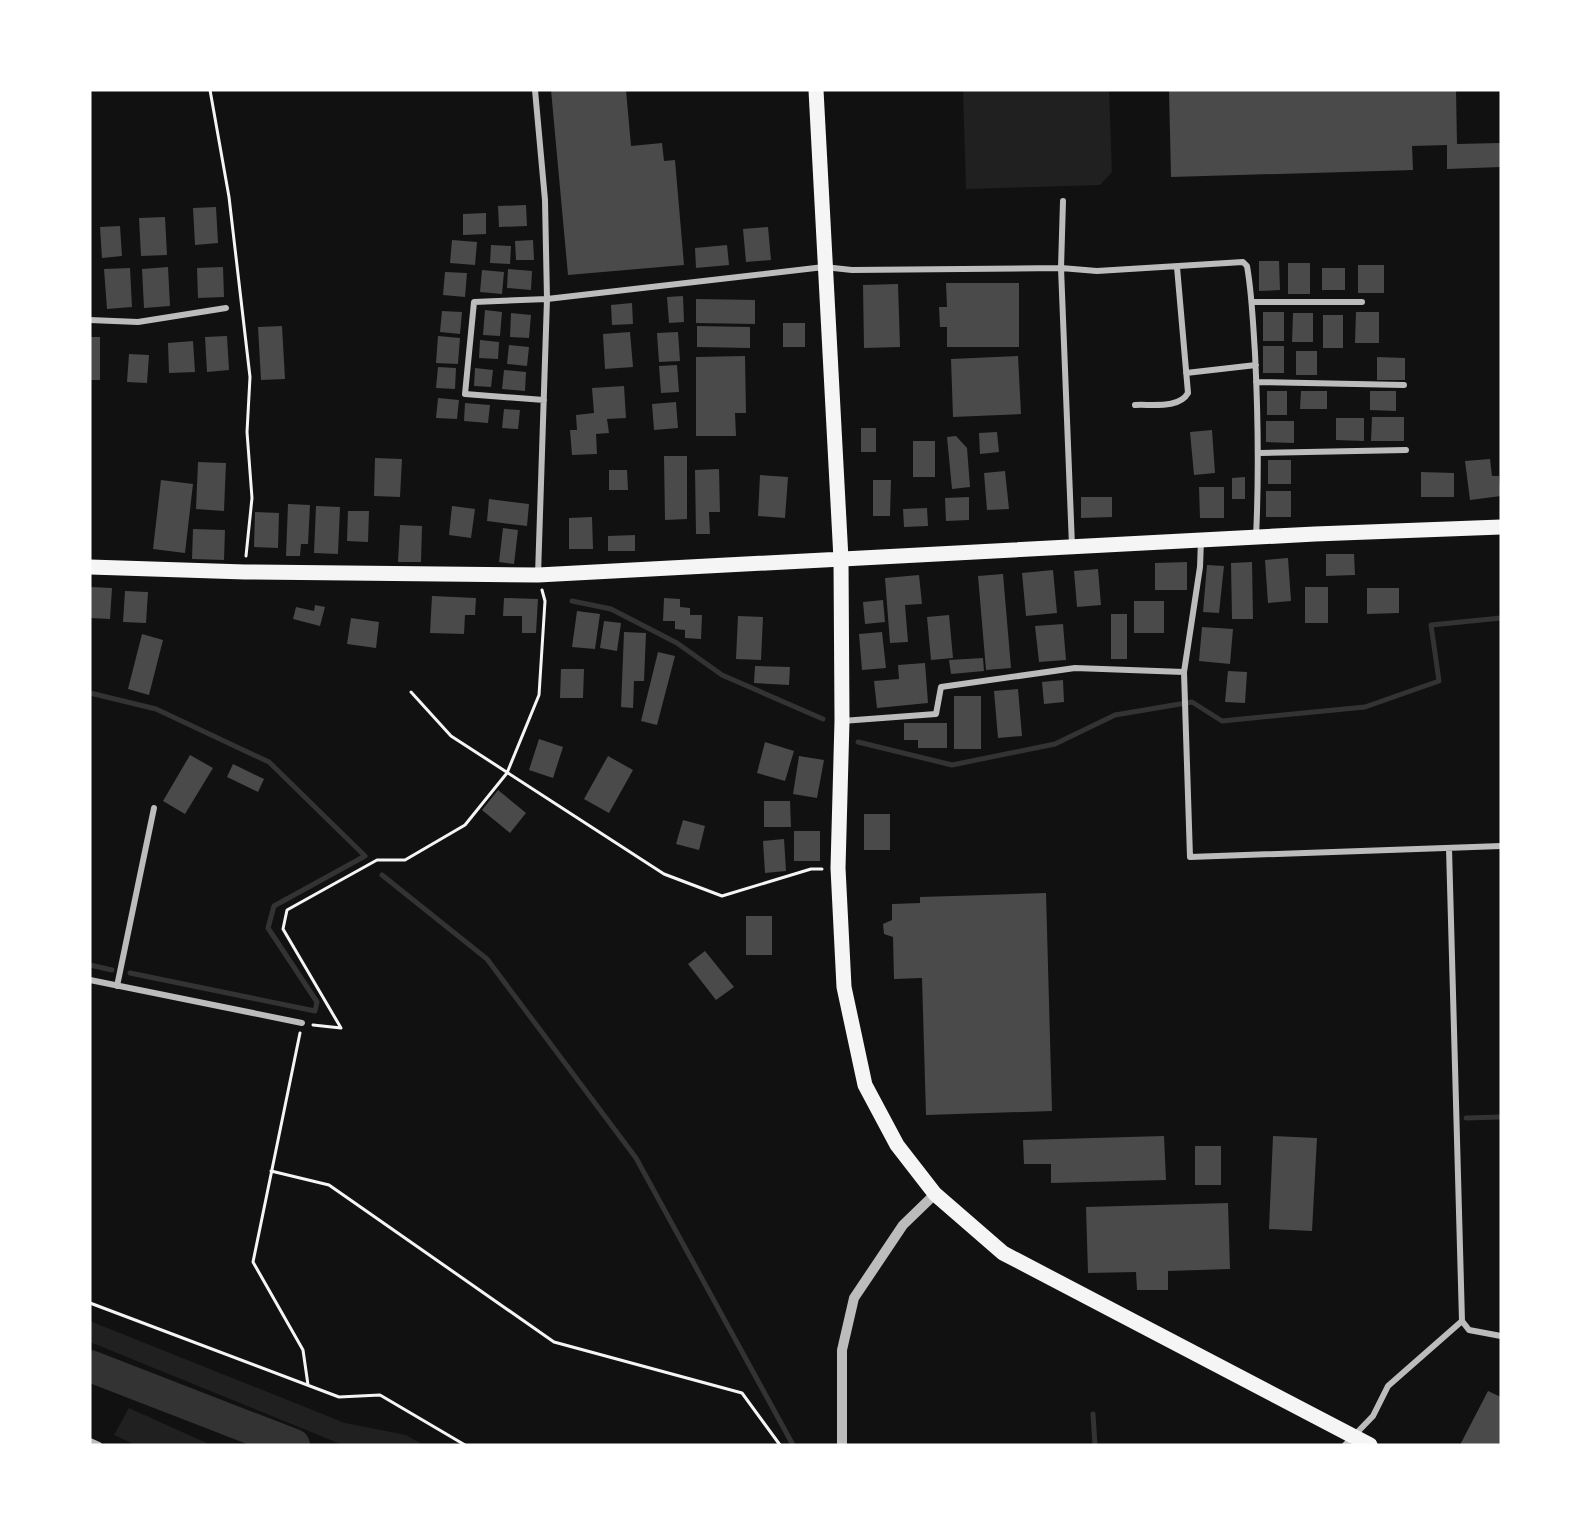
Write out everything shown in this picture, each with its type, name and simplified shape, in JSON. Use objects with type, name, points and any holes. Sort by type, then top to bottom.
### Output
[{"type":"main road","points":[[816,90],[841,559],[842,721],[838,868],[844,987],[865,1085],[897,1145],[935,1194],[1003,1253],[1348,1440],[1370,1445]]},
{"type":"main road","points":[[90,567],[245,572],[538,575],[1201,539],[1501,528]]},
{"type":"street","points":[[536,90],[545,200],[547,299],[538,575]]},
{"type":"street","points":[[1064,201],[1061,268],[1072,546]]},
{"type":"street","points":[[544,400],[465,394],[474,303],[547,299],[824,267],[852,270],[1061,268],[1097,271],[1243,262],[1247,266],[1252,302],[1256,365],[1260,453],[1256,537]]},
{"type":"street","points":[[1135,405],[1177,403],[1184,400],[1188,393],[1177,267]]},
{"type":"street","points":[[1252,302],[1362,303]]},
{"type":"street","points":[[90,320],[138,322],[226,308]]},
{"type":"street","points":[[1186,373],[1256,365]]},
{"type":"street","points":[[1256,382],[1404,385]]},
{"type":"street","points":[[1260,453],[1406,450]]},
{"type":"street","points":[[1201,539],[1200,567],[1184,672],[1190,857],[1501,846]]},
{"type":"street","points":[[842,721],[936,714],[941,687],[1076,668],[1184,672]]},
{"type":"street","points":[[117,986],[154,808]]},
{"type":"street","points":[[1449,848],[1462,1321],[1469,1330],[1501,1336]]},
{"type":"street","points":[[90,980],[302,1023]]},
{"type":"street","points":[[842,1445],[842,1350],[854,1298],[903,1225],[935,1194]]},
{"type":"street","points":[[1348,1440],[1373,1416],[1388,1386],[1462,1321]]},
{"type":"street","points":[[90,1441],[99,1445]]},
{"type":"path","points":[[210,90],[230,209],[250,376],[247,432],[252,498],[245,572]]},
{"type":"path","points":[[308,1385],[303,1350],[253,1262],[302,1023],[341,1028],[283,929],[287,910],[377,860],[405,860],[465,825],[507,773],[539,695],[544,601],[538,575]]},
{"type":"path","points":[[411,692],[451,736],[664,873],[722,896],[811,869],[838,868]]},
{"type":"path","points":[[271,1171],[329,1185],[554,1342],[741,1393],[780,1445]]},
{"type":"path","points":[[90,1303],[339,1398],[380,1395],[465,1445]]},
{"type":"shaded area","points":[[963,90],[1109,90],[1112,172],[1100,185],[966,189]]},
{"type":"shaded area","points":[[90,1321],[345,1423],[406,1435],[423,1445],[343,1445],[90,1342]]},
{"type":"shaded area","points":[[129,1408],[211,1445],[136,1445],[114,1435]]},
{"type":"building","points":[[551,90],[626,90],[631,146],[662,143],[664,161],[675,160],[684,265],[568,275]]},
{"type":"building","points":[[1169,90],[1456,90],[1457,144],[1500,143],[1501,167],[1447,169],[1447,145],[1412,146],[1413,170],[1171,177]]},
{"type":"building","points":[[526,205],[527,226],[499,227],[498,206]]},
{"type":"building","points":[[216,207],[218,243],[195,245],[193,208]]},
{"type":"building","points":[[486,213],[486,234],[463,235],[463,214]]},
{"type":"building","points":[[165,217],[167,255],[141,256],[139,218]]},
{"type":"building","points":[[120,226],[122,256],[102,258],[100,227]]},
{"type":"building","points":[[768,227],[771,260],[746,262],[743,229]]},
{"type":"building","points":[[452,240],[477,242],[475,265],[450,263]]},
{"type":"building","points":[[533,240],[534,260],[516,260],[515,241]]},
{"type":"building","points":[[491,245],[511,246],[510,264],[490,263]]},
{"type":"building","points":[[727,245],[729,265],[696,268],[695,248]]},
{"type":"building","points":[[1259,261],[1279,261],[1280,290],[1259,291]]},
{"type":"building","points":[[1288,263],[1310,263],[1310,294],[1288,294]]},
{"type":"building","points":[[1358,265],[1384,265],[1384,293],[1358,293]]},
{"type":"building","points":[[168,267],[170,306],[144,308],[142,269]]},
{"type":"building","points":[[223,267],[224,297],[198,298],[197,268]]},
{"type":"building","points":[[130,268],[132,307],[107,309],[104,269]]},
{"type":"building","points":[[1322,268],[1345,268],[1345,290],[1322,290]]},
{"type":"building","points":[[508,269],[532,271],[531,290],[507,288]]},
{"type":"building","points":[[482,270],[504,272],[502,294],[480,292]]},
{"type":"building","points":[[445,272],[467,273],[465,297],[443,295]]},
{"type":"building","points":[[946,283],[1019,283],[1019,347],[947,347],[947,327],[940,327],[939,307],[947,307]]},
{"type":"building","points":[[898,284],[900,347],[864,348],[863,285]]},
{"type":"building","points":[[683,296],[684,322],[669,323],[667,297]]},
{"type":"building","points":[[696,299],[755,300],[755,324],[696,323]]},
{"type":"building","points":[[632,303],[633,324],[612,325],[611,305]]},
{"type":"building","points":[[485,310],[502,312],[500,336],[483,335]]},
{"type":"building","points":[[442,311],[462,312],[460,334],[440,332]]},
{"type":"building","points":[[1263,312],[1284,312],[1284,341],[1263,341]]},
{"type":"building","points":[[1356,312],[1379,312],[1379,343],[1355,343]]},
{"type":"building","points":[[511,313],[531,315],[529,338],[510,337]]},
{"type":"building","points":[[1293,313],[1313,313],[1313,342],[1292,342]]},
{"type":"building","points":[[1323,315],[1343,315],[1343,348],[1323,348]]},
{"type":"building","points":[[783,323],[805,323],[805,347],[783,347]]},
{"type":"building","points":[[282,326],[285,379],[261,380],[258,327]]},
{"type":"building","points":[[697,326],[750,327],[750,348],[697,347]]},
{"type":"building","points":[[630,332],[633,367],[605,369],[603,334]]},
{"type":"building","points":[[678,332],[680,361],[659,362],[657,333]]},
{"type":"building","points":[[227,336],[229,370],[207,372],[205,337]]},
{"type":"building","points":[[438,336],[460,338],[458,364],[436,363]]},
{"type":"building","points":[[90,337],[100,337],[100,380],[90,380]]},
{"type":"building","points":[[480,340],[499,342],[498,359],[479,358]]},
{"type":"building","points":[[193,341],[195,372],[169,373],[168,343]]},
{"type":"building","points":[[509,345],[529,347],[527,366],[507,364]]},
{"type":"building","points":[[1263,346],[1284,346],[1284,373],[1263,373]]},
{"type":"building","points":[[1296,351],[1317,351],[1317,375],[1296,375]]},
{"type":"building","points":[[129,354],[149,355],[147,383],[127,382]]},
{"type":"building","points":[[745,356],[746,413],[735,413],[736,436],[696,436],[696,357]]},
{"type":"building","points":[[1018,356],[1021,414],[953,417],[951,359]]},
{"type":"building","points":[[1377,357],[1405,358],[1405,380],[1377,380]]},
{"type":"building","points":[[677,365],[679,392],[661,393],[659,366]]},
{"type":"building","points":[[438,367],[456,368],[455,389],[436,388]]},
{"type":"building","points":[[475,368],[493,370],[491,387],[474,386]]},
{"type":"building","points":[[504,370],[526,372],[525,391],[502,389]]},
{"type":"building","points":[[624,386],[626,418],[607,419],[609,433],[596,434],[597,454],[572,455],[570,430],[577,430],[576,415],[594,413],[592,388]]},
{"type":"building","points":[[1267,391],[1287,391],[1287,415],[1267,415]]},
{"type":"building","points":[[1301,391],[1327,391],[1327,409],[1300,409]]},
{"type":"building","points":[[1370,391],[1396,391],[1396,411],[1370,410]]},
{"type":"building","points":[[438,398],[459,400],[457,419],[436,418]]},
{"type":"building","points":[[676,402],[678,428],[654,430],[652,404]]},
{"type":"building","points":[[465,403],[490,405],[488,423],[464,421]]},
{"type":"building","points":[[504,409],[520,410],[518,429],[502,428]]},
{"type":"building","points":[[1372,417],[1404,417],[1404,441],[1371,441]]},
{"type":"building","points":[[1336,418],[1364,418],[1364,441],[1336,440]]},
{"type":"building","points":[[1266,421],[1294,421],[1294,443],[1266,442]]},
{"type":"building","points":[[861,428],[876,428],[876,452],[861,452]]},
{"type":"building","points":[[1212,430],[1215,473],[1194,475],[1190,432]]},
{"type":"building","points":[[997,432],[999,452],[980,454],[979,433]]},
{"type":"building","points":[[956,436],[967,448],[970,487],[952,489],[947,437]]},
{"type":"building","points":[[913,441],[935,441],[935,477],[913,477]]},
{"type":"building","points":[[664,456],[687,456],[687,519],[665,520]]},
{"type":"building","points":[[375,458],[402,459],[400,497],[374,496]]},
{"type":"building","points":[[1490,459],[1492,476],[1499,476],[1501,496],[1470,500],[1465,461]]},
{"type":"building","points":[[1268,460],[1291,460],[1291,484],[1268,484]]},
{"type":"building","points":[[198,462],[226,463],[224,511],[196,509]]},
{"type":"building","points":[[719,469],[720,512],[709,512],[710,534],[696,534],[695,470]]},
{"type":"building","points":[[609,470],[627,470],[628,490],[609,490]]},
{"type":"building","points":[[1005,471],[1009,509],[987,510],[984,473]]},
{"type":"building","points":[[1421,472],[1454,473],[1454,497],[1421,497]]},
{"type":"building","points":[[760,475],[788,477],[785,518],[758,516]]},
{"type":"building","points":[[1245,477],[1245,499],[1232,499],[1232,478]]},
{"type":"building","points":[[161,480],[193,484],[185,553],[153,549]]},
{"type":"building","points":[[873,480],[891,480],[890,516],[873,516]]},
{"type":"building","points":[[1199,487],[1224,487],[1224,518],[1200,518]]},
{"type":"building","points":[[1266,491],[1291,491],[1291,517],[1266,517]]},
{"type":"building","points":[[969,497],[969,520],[946,521],[945,498]]},
{"type":"building","points":[[1081,497],[1112,497],[1112,517],[1081,518]]},
{"type":"building","points":[[489,499],[529,504],[527,526],[487,521]]},
{"type":"building","points":[[288,504],[310,505],[308,544],[301,544],[300,556],[286,556]]},
{"type":"building","points":[[316,506],[340,507],[338,554],[314,553]]},
{"type":"building","points":[[452,506],[475,509],[471,538],[449,535]]},
{"type":"building","points":[[927,508],[928,526],[904,527],[903,509]]},
{"type":"building","points":[[348,511],[369,511],[368,542],[347,541]]},
{"type":"building","points":[[255,512],[279,513],[278,548],[254,547]]},
{"type":"building","points":[[592,517],[593,549],[569,549],[569,518]]},
{"type":"building","points":[[400,525],[422,526],[421,562],[398,562]]},
{"type":"building","points":[[503,528],[518,530],[514,564],[499,562]]},
{"type":"building","points":[[193,529],[225,530],[224,560],[192,559]]},
{"type":"building","points":[[635,535],[635,551],[608,551],[608,536]]},
{"type":"building","points":[[1326,554],[1354,554],[1355,575],[1326,576]]},
{"type":"building","points":[[1288,558],[1291,601],[1268,603],[1265,560]]},
{"type":"building","points":[[1187,562],[1187,590],[1155,590],[1155,563]]},
{"type":"building","points":[[1252,562],[1253,619],[1232,619],[1231,563]]},
{"type":"building","points":[[1207,565],[1224,566],[1219,613],[1203,612]]},
{"type":"building","points":[[1098,569],[1101,605],[1077,607],[1074,571]]},
{"type":"building","points":[[1053,570],[1057,613],[1026,616],[1022,573]]},
{"type":"building","points":[[1003,574],[1011,668],[986,670],[978,576]]},
{"type":"building","points":[[919,575],[922,604],[905,605],[908,642],[890,643],[885,578]]},
{"type":"building","points":[[90,587],[112,588],[110,619],[90,618]]},
{"type":"building","points":[[1305,587],[1328,587],[1328,623],[1305,623]]},
{"type":"building","points":[[1367,588],[1399,588],[1399,613],[1367,614]]},
{"type":"building","points":[[125,591],[148,592],[146,623],[123,622]]},
{"type":"building","points":[[432,596],[476,598],[475,615],[465,615],[464,634],[430,633]]},
{"type":"building","points":[[504,598],[538,599],[536,633],[522,633],[522,616],[503,616]]},
{"type":"building","points":[[664,598],[680,599],[680,607],[690,608],[690,615],[702,615],[701,639],[685,638],[685,630],[675,629],[675,621],[663,621]]},
{"type":"building","points":[[883,600],[885,622],[865,624],[863,602]]},
{"type":"building","points":[[1134,601],[1164,601],[1164,633],[1134,633]]},
{"type":"building","points":[[315,605],[325,607],[320,626],[293,619],[296,607],[314,611]]},
{"type":"building","points":[[577,611],[600,614],[595,649],[572,647]]},
{"type":"building","points":[[1111,614],[1127,614],[1127,659],[1111,659]]},
{"type":"building","points":[[949,615],[953,658],[931,660],[927,617]]},
{"type":"building","points":[[738,616],[763,617],[761,660],[736,659]]},
{"type":"building","points":[[351,618],[379,622],[376,648],[347,644]]},
{"type":"building","points":[[604,621],[621,623],[617,651],[600,648]]},
{"type":"building","points":[[1063,624],[1066,660],[1039,662],[1035,626]]},
{"type":"building","points":[[1202,627],[1233,629],[1230,664],[1199,661]]},
{"type":"building","points":[[624,632],[646,633],[644,681],[634,681],[633,708],[621,707]]},
{"type":"building","points":[[882,632],[886,668],[862,670],[859,634]]},
{"type":"building","points":[[142,634],[163,640],[149,695],[128,689]]},
{"type":"building","points":[[658,652],[675,656],[657,725],[641,721]]},
{"type":"building","points":[[983,658],[984,671],[951,674],[949,660]]},
{"type":"building","points":[[925,663],[928,703],[877,708],[874,681],[899,679],[898,665]]},
{"type":"building","points":[[755,666],[790,667],[789,685],[754,683]]},
{"type":"building","points":[[561,669],[584,669],[583,698],[560,698]]},
{"type":"building","points":[[1228,671],[1247,672],[1245,703],[1225,702]]},
{"type":"building","points":[[1063,680],[1064,702],[1044,704],[1042,682]]},
{"type":"building","points":[[1018,689],[1022,736],[998,738],[994,691]]},
{"type":"building","points":[[954,696],[981,696],[981,749],[954,749]]},
{"type":"building","points":[[904,723],[947,723],[947,748],[918,748],[918,740],[904,740]]},
{"type":"building","points":[[539,739],[563,747],[553,778],[529,770]]},
{"type":"building","points":[[765,742],[794,751],[785,781],[757,773]]},
{"type":"building","points":[[190,755],[213,768],[185,814],[163,801]]},
{"type":"building","points":[[608,756],[633,770],[609,813],[584,799]]},
{"type":"building","points":[[799,756],[824,760],[817,798],[793,794]]},
{"type":"building","points":[[233,764],[264,779],[258,792],[227,777]]},
{"type":"building","points":[[498,790],[526,813],[510,833],[482,810]]},
{"type":"building","points":[[764,801],[790,801],[791,827],[764,827]]},
{"type":"building","points":[[864,814],[890,814],[890,850],[864,850]]},
{"type":"building","points":[[683,820],[705,826],[699,850],[676,844]]},
{"type":"building","points":[[794,831],[820,831],[820,861],[794,861]]},
{"type":"building","points":[[784,839],[786,871],[765,873],[763,841]]},
{"type":"building","points":[[1046,893],[1052,1111],[926,1115],[922,978],[894,979],[893,937],[884,934],[883,924],[892,920],[892,904],[920,903],[920,897]]},
{"type":"building","points":[[746,916],[772,916],[772,955],[746,955]]},
{"type":"building","points":[[705,951],[734,987],[716,1000],[688,964]]},
{"type":"building","points":[[1164,1136],[1166,1180],[1051,1183],[1051,1164],[1024,1164],[1023,1140]]},
{"type":"building","points":[[1273,1136],[1317,1138],[1312,1231],[1269,1229]]},
{"type":"building","points":[[1195,1146],[1221,1146],[1221,1185],[1195,1185]]},
{"type":"building","points":[[1228,1203],[1230,1269],[1168,1271],[1168,1290],[1137,1290],[1136,1272],[1088,1273],[1086,1207]]},
{"type":"building","points":[[1488,1391],[1501,1397],[1501,1445],[1460,1445]]},
{"type":"waterway","points":[[572,601],[611,609],[677,643],[722,675],[823,719]]},
{"type":"waterway","points":[[858,742],[952,765],[1055,744],[1115,715],[1192,702],[1222,721],[1365,707],[1439,681],[1431,625],[1501,618]]},
{"type":"waterway","points":[[90,693],[156,709],[269,762],[365,856],[274,906],[268,928],[317,1002],[315,1011],[130,973]]},
{"type":"waterway","points":[[382,875],[487,959],[636,1158],[793,1445]]},
{"type":"waterway","points":[[90,965],[112,970]]},
{"type":"waterway","points":[[1466,1118],[1501,1117]]},
{"type":"waterway","points":[[90,1366],[294,1445]]},
{"type":"waterway","points":[[1093,1414],[1095,1445]]}]
